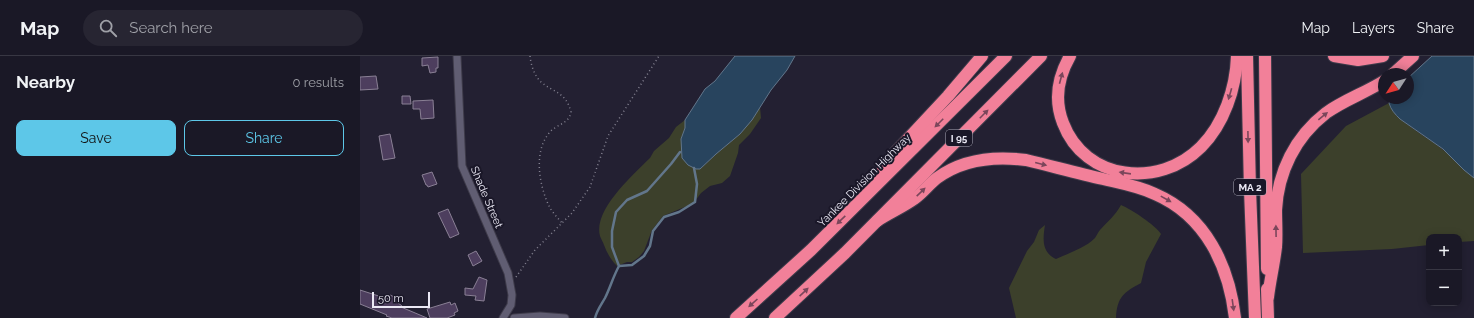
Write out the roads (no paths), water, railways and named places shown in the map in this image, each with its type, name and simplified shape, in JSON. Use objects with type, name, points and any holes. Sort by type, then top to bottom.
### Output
[{"type":"highway","points":[[869,193],[892,156],[943,102],[982,56]]},
{"type":"highway","name":"Yankee Division Highway","points":[[736,318],[790,270],[1006,56]]},
{"type":"highway","name":"I 95","points":[[775,318],[807,290],[1041,56]]},
{"type":"highway","points":[[1070,56],[1062,74],[1058,93],[1060,114],[1068,134],[1079,150],[1089,159],[1116,171],[1139,174],[1163,170],[1178,164],[1193,155],[1206,141],[1218,125],[1224,112],[1233,84],[1237,56]]},
{"type":"highway","name":"MA 2","points":[[1247,56],[1250,197],[1255,318]]},
{"type":"highway","name":"MA 2","points":[[1265,56],[1265,171],[1268,318]]},
{"type":"highway","points":[[1334,56],[1358,60],[1383,56]]},
{"type":"highway","points":[[1400,68],[1413,56]]},
{"type":"highway","points":[[1268,298],[1276,245],[1278,189],[1283,171],[1290,156],[1302,136],[1322,116],[1342,103],[1378,84]]},
{"type":"highway","points":[[877,220],[915,198],[933,180],[944,173],[964,164],[985,159],[1008,158],[1026,160],[1136,187],[1156,194],[1176,205],[1203,231],[1215,249],[1227,277],[1235,318]]},
{"type":"street","name":"Shade Street","points":[[457,56],[462,166],[511,283],[511,305],[503,318]]},
{"type":"street","points":[[514,318],[540,316],[565,318]]},
{"type":"water","points":[[735,56],[795,56],[752,120],[740,134],[700,169],[696,169],[688,165],[682,158],[681,139],[685,128],[685,120],[705,89],[715,81]]},
{"type":"water","points":[[1432,56],[1474,56],[1474,178],[1443,149],[1400,119],[1393,112],[1390,104],[1414,104],[1414,72]]},
{"type":"waterway","points":[[619,266],[612,247],[612,231],[616,212],[627,200],[647,191],[680,152]]},
{"type":"waterway","points":[[595,318],[619,266],[632,265],[644,256],[650,246],[653,231],[664,217],[679,212],[695,202],[697,184],[694,168]]}]
